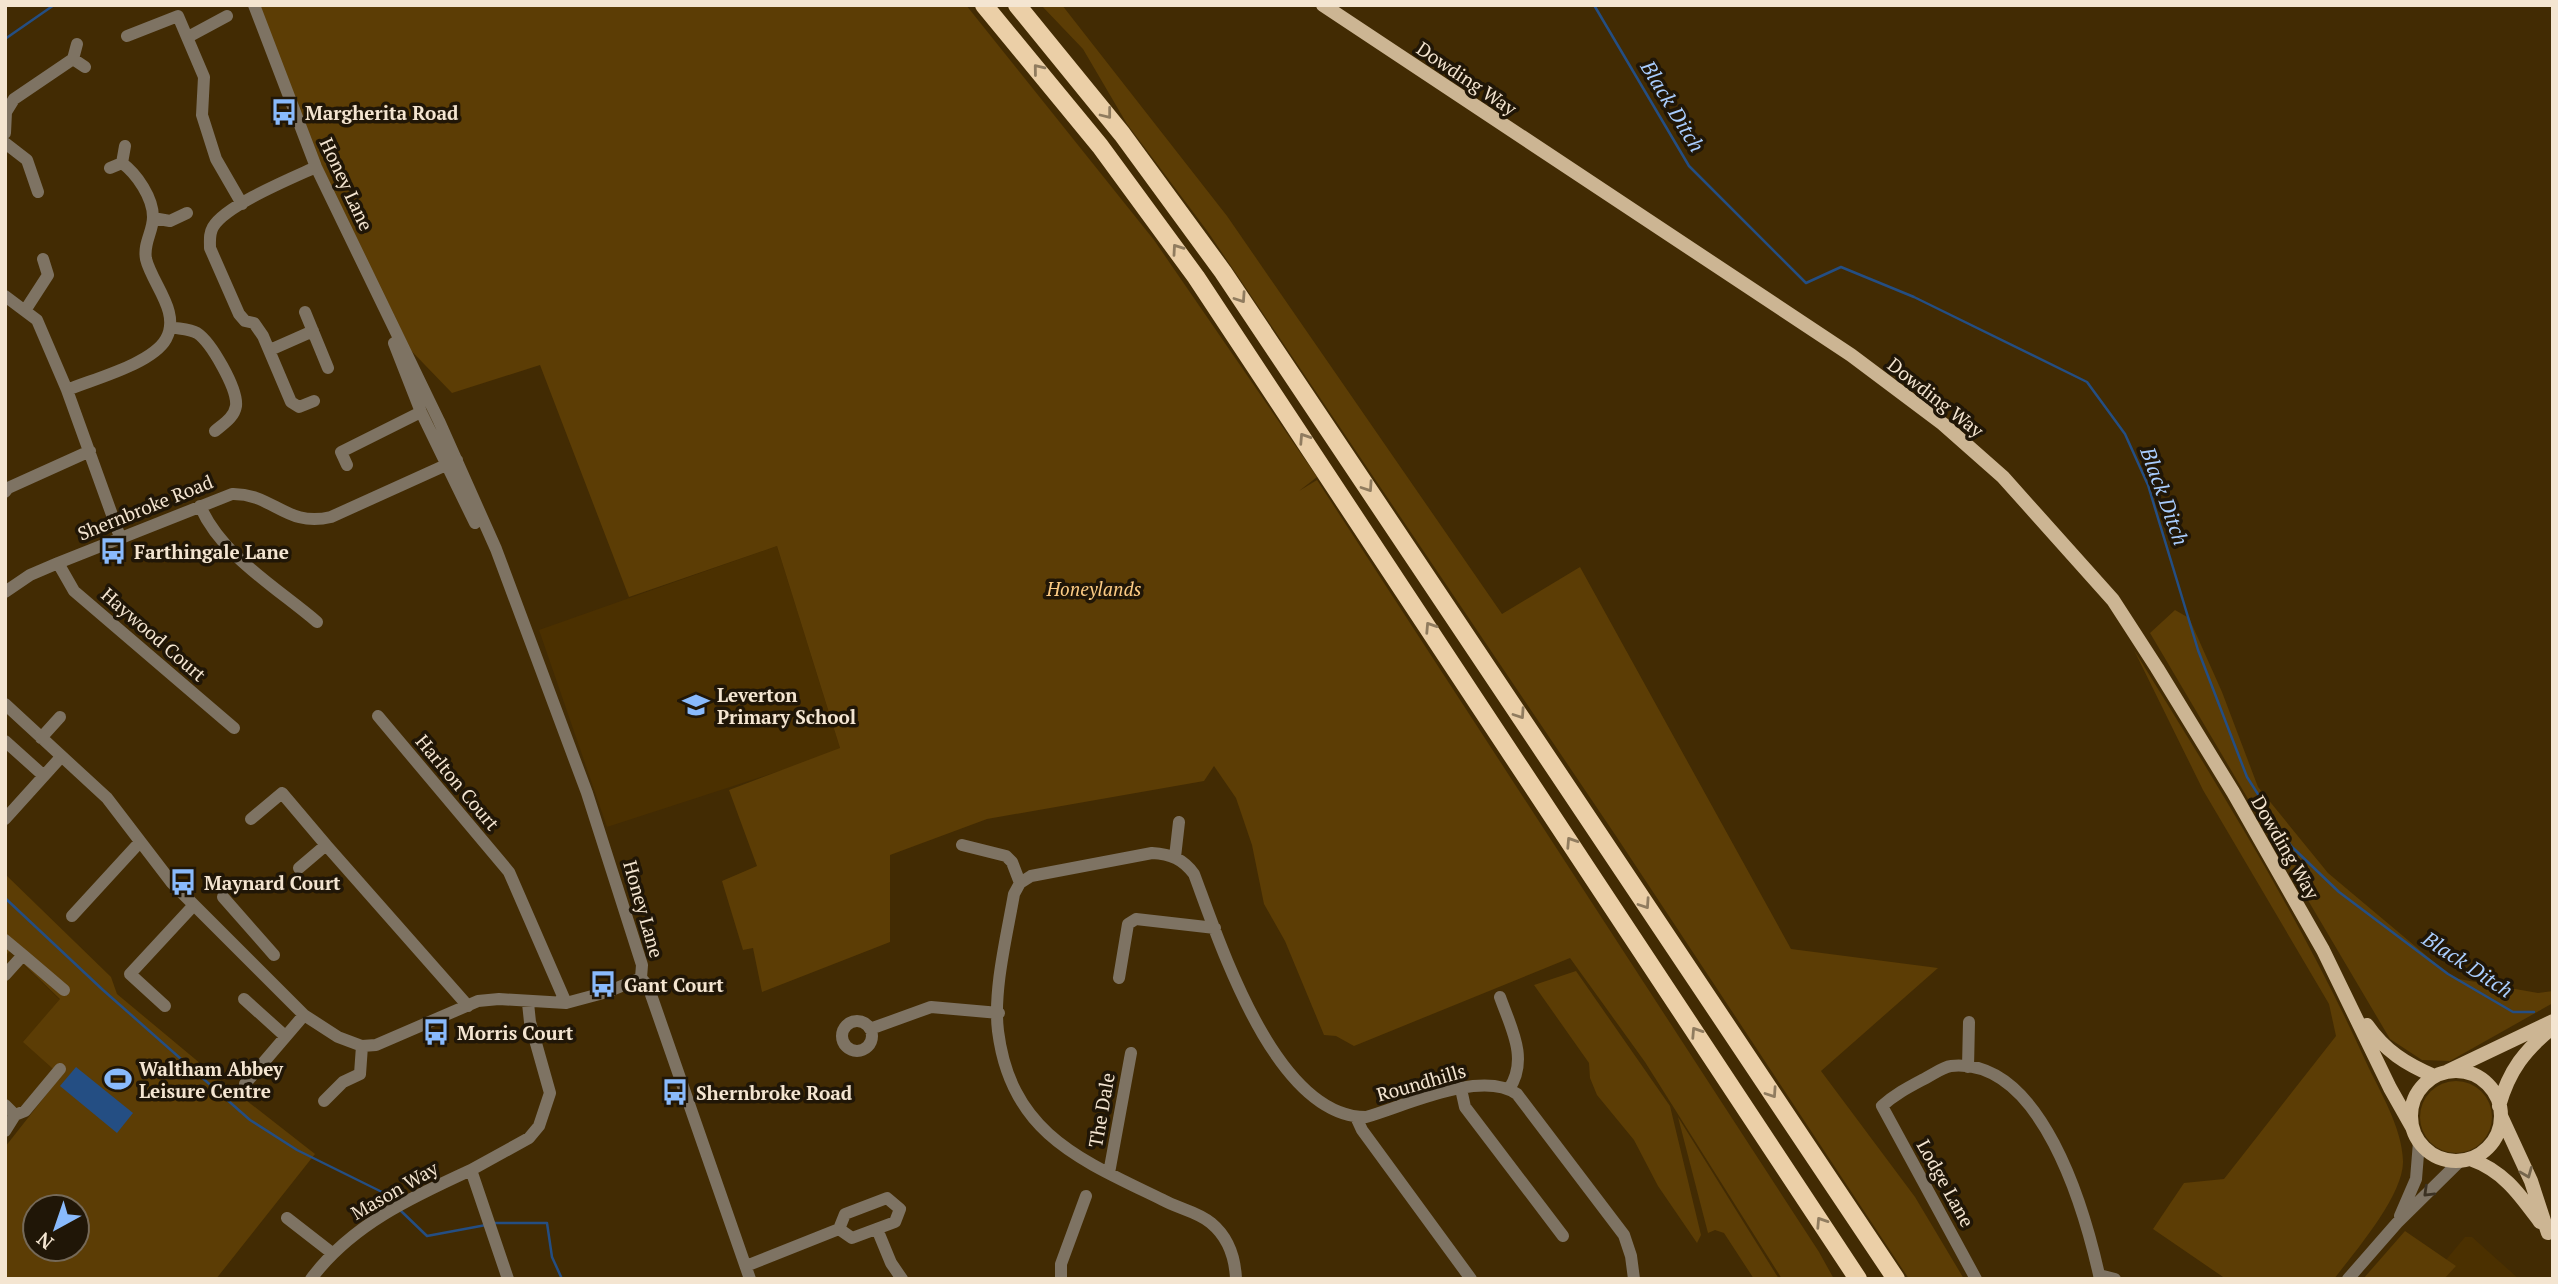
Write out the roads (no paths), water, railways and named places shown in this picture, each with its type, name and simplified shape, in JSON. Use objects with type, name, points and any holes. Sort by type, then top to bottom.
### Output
[{"type":"highway","points":[[984,5],[1100,146],[1196,277],[1858,1279]]},
{"type":"highway","points":[[1017,5],[1115,125],[1231,283],[1896,1279]]},
{"type":"main road","name":"Dowding Way","points":[[1323,5],[1851,355],[1943,424],[2003,477],[2113,600],[2233,792],[2347,996],[2390,1088],[2412,1127]]},
{"type":"main road","name":"Dowding Way","points":[[2347,996],[2388,1051],[2409,1066],[2439,1075]]},
{"type":"main road","points":[[2550,1237],[2508,1181],[2495,1170],[2465,1160],[2441,1159],[2419,1142],[2412,1127],[2413,1100],[2439,1075],[2553,1024]]},
{"type":"main road","points":[[2465,1160],[2494,1140],[2506,1080],[2517,1062],[2553,1024]]},
{"type":"main road","points":[[2439,1075],[2472,1074],[2486,1083],[2531,1181],[2550,1237]]},
{"type":"street","name":"Honey Lane","points":[[254,5],[316,167],[397,336],[486,545],[496,550],[590,803],[642,965],[641,978],[648,986],[748,1273]]},
{"type":"street","points":[[127,36],[178,16],[204,76],[202,115],[216,159],[242,205]]},
{"type":"street","points":[[188,37],[227,16]]},
{"type":"street","points":[[5,133],[6,112],[14,99],[73,59],[77,44]]},
{"type":"street","points":[[73,59],[85,67]]},
{"type":"street","points":[[5,143],[27,160],[38,192]]},
{"type":"street","points":[[67,390],[150,356],[165,340],[170,327],[161,289],[146,262],[145,245],[153,218],[136,176],[116,165],[125,146]]},
{"type":"street","points":[[314,401],[299,407],[291,402],[270,350],[254,323],[246,321],[239,314],[210,248],[213,228],[229,212],[316,167]]},
{"type":"street","points":[[153,218],[170,221],[187,213]]},
{"type":"street","points":[[26,309],[48,275],[43,259]]},
{"type":"street","points":[[5,296],[26,309],[37,320],[67,390],[120,537]]},
{"type":"street","points":[[305,312],[328,368]]},
{"type":"street","points":[[170,327],[196,332],[212,346],[232,390],[236,407],[230,418],[215,431]]},
{"type":"street","points":[[270,350],[313,331]]},
{"type":"street","name":"Honey Lane","points":[[397,336],[393,346],[421,412],[452,463]]},
{"type":"street","points":[[347,465],[341,452],[421,412]]},
{"type":"street","points":[[6,489],[90,451]]},
{"type":"street","name":"Shernbroke Road","points":[[5,592],[30,575],[232,494],[247,494],[263,499],[291,517],[316,521],[331,517],[452,463]]},
{"type":"street","points":[[200,506],[210,529],[231,551],[317,622]]},
{"type":"street","name":"Haywood Court","points":[[58,563],[74,591],[234,728]]},
{"type":"street","points":[[5,704],[107,798],[139,843],[193,906],[239,953],[304,1015],[338,1037],[362,1046],[389,1041],[468,1006],[499,999],[528,1003],[566,1003],[607,992],[641,978]]},
{"type":"street","name":"Harlton Court","points":[[378,716],[509,872],[566,1003]]},
{"type":"street","points":[[41,738],[60,718]]},
{"type":"street","points":[[5,741],[44,776]]},
{"type":"street","points":[[5,819],[61,757]]},
{"type":"street","points":[[251,819],[282,793],[468,1006]]},
{"type":"street","points":[[1179,822],[1175,857],[1152,853],[1031,876],[1020,883],[1014,894],[1004,957],[997,1029],[1005,1069],[1023,1106],[1044,1130],[1069,1152],[1208,1220],[1224,1236],[1233,1253],[1236,1279]]},
{"type":"street","points":[[72,916],[139,843]]},
{"type":"street","points":[[299,868],[326,845]]},
{"type":"street","points":[[962,845],[1006,856],[1012,862],[1020,883]]},
{"type":"street","name":"Roundhills","points":[[1175,857],[1185,862],[1194,874],[1242,999],[1272,1051],[1301,1084],[1329,1107],[1356,1117],[1366,1117],[1461,1089],[1489,1084],[1509,1089]]},
{"type":"street","points":[[223,897],[274,955]]},
{"type":"street","points":[[165,1006],[130,974],[193,906]]},
{"type":"street","points":[[1119,978],[1128,924],[1136,919],[1214,928]]},
{"type":"street","points":[[239,953],[256,934]]},
{"type":"street","points":[[5,940],[64,990]]},
{"type":"street","points":[[5,975],[23,955]]},
{"type":"street","points":[[1500,997],[1520,1064],[1509,1089],[1517,1094],[1624,1235],[1631,1256],[1634,1279]]},
{"type":"street","points":[[244,999],[285,1036]]},
{"type":"street","name":"Mason Way","points":[[310,1279],[332,1253],[377,1217],[471,1170],[528,1138],[540,1126],[550,1093],[530,1022],[528,1003]]},
{"type":"street","points":[[870,1029],[931,1007],[999,1013]]},
{"type":"street","points":[[245,1084],[304,1015]]},
{"type":"street","points":[[1969,1023],[1968,1067],[2011,1085],[2033,1108],[2055,1146],[2092,1244],[2100,1277],[2115,1279]]},
{"type":"street","points":[[324,1101],[343,1082],[359,1073],[362,1046]]},
{"type":"street","name":"The Dale","points":[[1109,1173],[1131,1054]]},
{"type":"street","name":"Lodge Lane","points":[[1968,1067],[1949,1066],[1894,1095],[1882,1106],[1976,1279]]},
{"type":"street","points":[[5,1131],[15,1115],[25,1111],[60,1069]]},
{"type":"street","points":[[1461,1089],[1465,1107],[1563,1237]]},
{"type":"street","points":[[5,1105],[15,1115]]},
{"type":"street","points":[[1356,1117],[1362,1130],[1471,1279]]},
{"type":"street","points":[[2397,1223],[2416,1179],[2419,1142]]},
{"type":"street","points":[[2348,1279],[2397,1223],[2465,1160]]},
{"type":"street","points":[[471,1170],[508,1279]]},
{"type":"street","points":[[1061,1279],[1061,1264],[1086,1196]]},
{"type":"street","points":[[748,1273],[839,1229],[845,1214],[887,1198],[900,1209],[900,1216],[895,1222],[852,1238],[839,1229]]},
{"type":"street","points":[[287,1218],[332,1253]]},
{"type":"street","points":[[877,1229],[891,1263],[902,1279]]},
{"type":"water","points":[[76,1067],[133,1113],[117,1133],[60,1086]]},
{"type":"waterway","points":[[5,39],[54,5]]},
{"type":"waterway","name":"Black Ditch","points":[[1594,5],[1689,166],[1806,283],[1841,267],[1914,297],[2087,382],[2125,434],[2148,485],[2198,650],[2247,777],[2291,846],[2339,892],[2448,974],[2513,1012],[2534,1012]]},
{"type":"waterway","points":[[5,898],[103,990],[250,1120],[297,1150],[388,1195],[394,1202]]},
{"type":"waterway","points":[[400,1210],[427,1236],[486,1225]]},
{"type":"waterway","points":[[493,1223],[547,1223],[552,1257],[562,1279]]},
{"type":"place","name":"Margherita Road","points":[[284,112]]},
{"type":"place","name":"Farthingale Lane","points":[[113,551]]},
{"type":"place","name":"Leverton Primary School","points":[[696,705]]},
{"type":"place","name":"Maynard Court","points":[[183,882]]},
{"type":"place","name":"Gant Court","points":[[603,984]]},
{"type":"place","name":"Morris Court","points":[[436,1032]]},
{"type":"place","name":"Waltham Abbey Leisure Centre","points":[[118,1079]]},
{"type":"place","name":"Shernbroke Road","points":[[675,1092]]},
{"type":"park label","name":"Honeylands","points":[[1094,588]]}]
